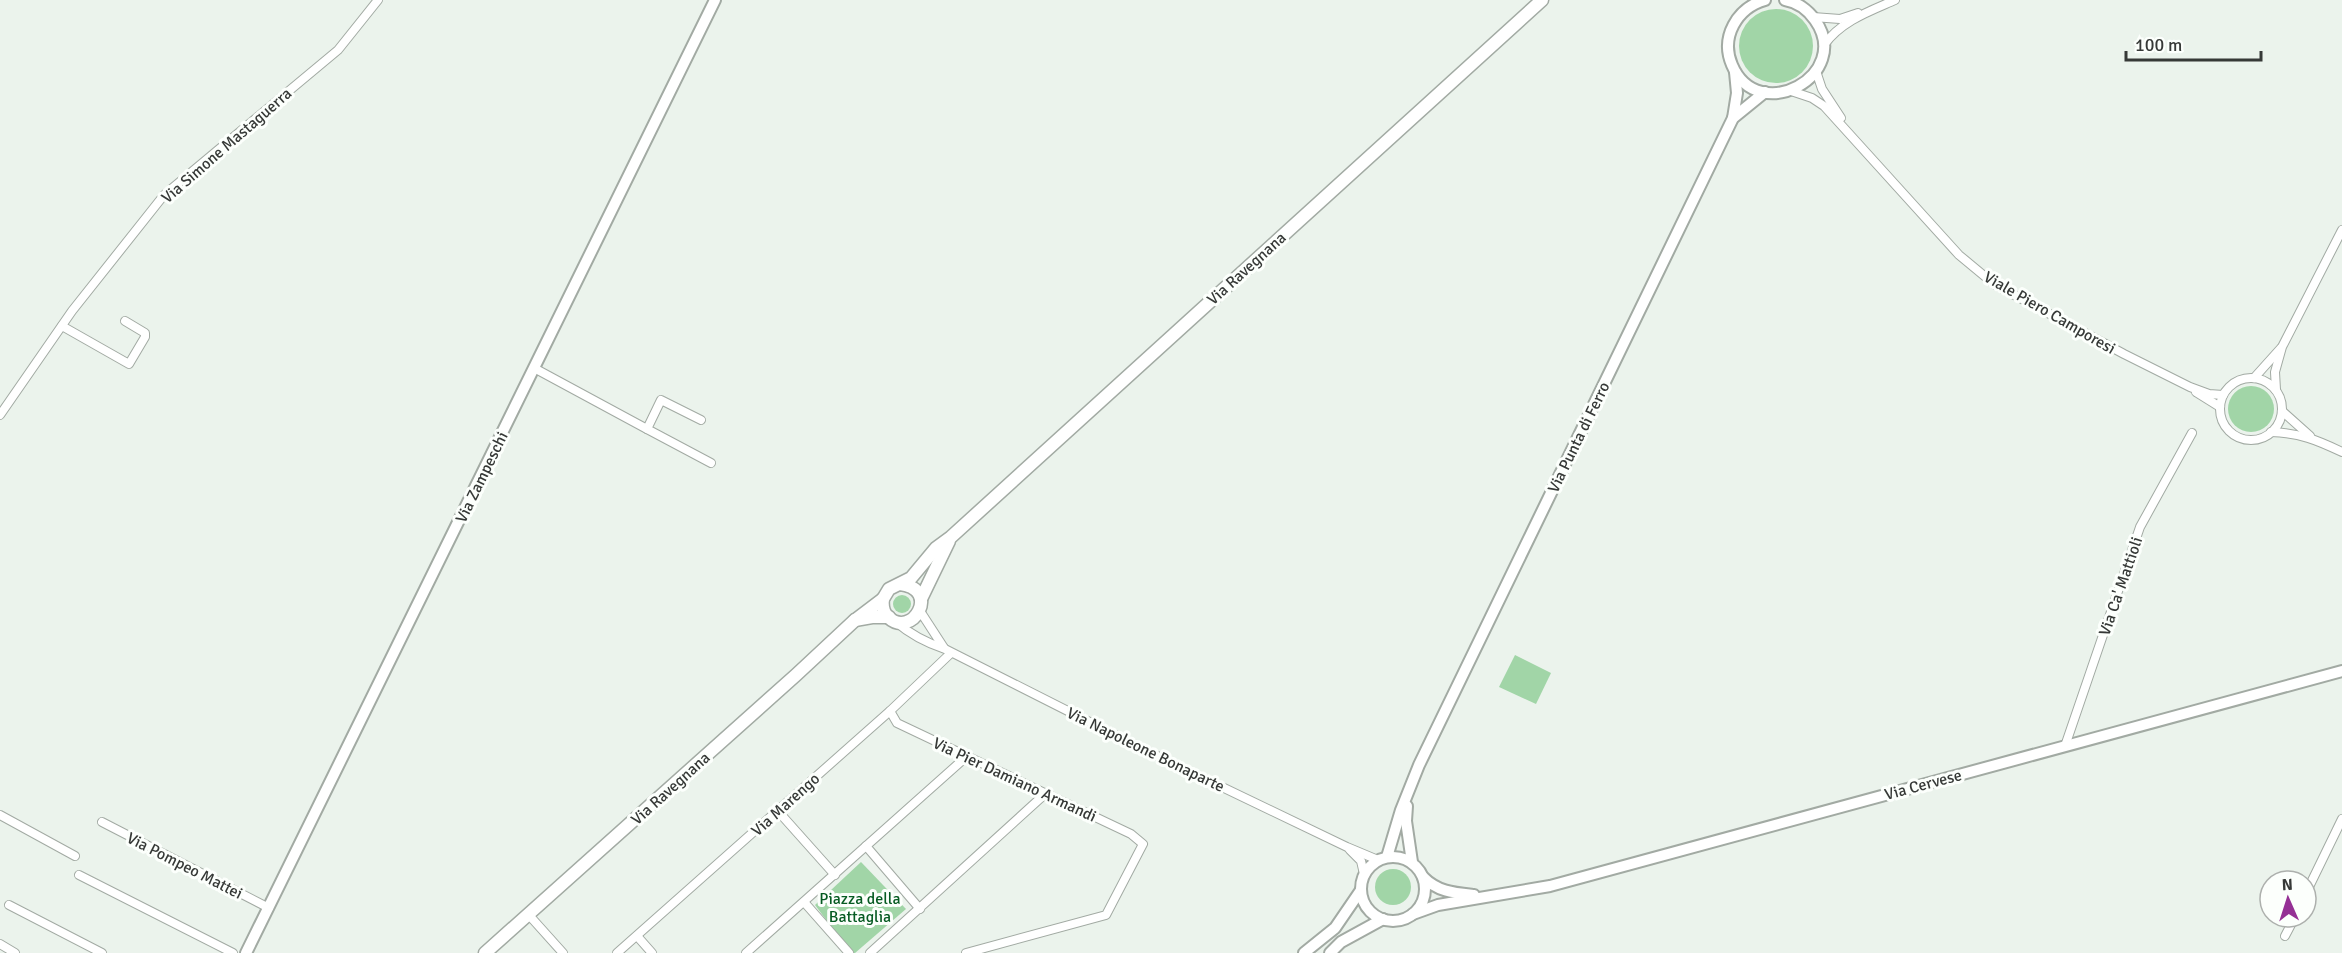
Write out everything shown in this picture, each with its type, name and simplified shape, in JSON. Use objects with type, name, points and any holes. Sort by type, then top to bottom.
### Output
[{"type":"main road","name":"Via Ravegnana","points":[[900,584],[911,578],[936,548],[951,537],[1542,0]]},
{"type":"main road","name":"Via Ravegnana","points":[[920,605],[951,537]]},
{"type":"main road","points":[[854,621],[872,617],[892,619],[911,620],[920,605],[915,589],[900,584],[889,589],[883,599],[883,609],[892,619]]},
{"type":"main road","name":"Via Ravegnana","points":[[485,953],[854,621],[883,599]]},
{"type":"street","name":"Via Simone Mastaguerra","points":[[0,415],[62,326],[164,195],[338,50],[378,0]]},
{"type":"street","name":"Via Zampeschi","points":[[246,953],[715,0]]},
{"type":"street","points":[[1742,0],[1743,12]]},
{"type":"street","points":[[1733,118],[1737,93],[1729,39],[1734,24],[1743,12],[1765,0]]},
{"type":"street","points":[[1734,69],[1745,82],[1765,92],[1777,93],[1791,91],[1805,83],[1816,71],[1823,45],[1821,32],[1813,17],[1801,3],[1785,0]]},
{"type":"street","points":[[1823,45],[1841,27],[1895,0]]},
{"type":"street","points":[[1813,17],[1840,19],[1883,6]]},
{"type":"street","name":"Viale Piero Camporesi","points":[[1816,71],[1822,88],[1853,136]]},
{"type":"street","name":"Viale Piero Camporesi","points":[[1791,91],[1812,98],[1824,106],[1959,255],[1994,284],[2190,387],[2209,394],[2223,395]]},
{"type":"street","name":"Via Punta di Ferro","points":[[1383,858],[1426,751],[1733,118],[1765,92]]},
{"type":"street","points":[[2276,391],[2266,382],[2254,378],[2235,382],[2223,395],[2220,407],[2220,415],[2226,428],[2237,437],[2259,439],[2271,432],[2279,422],[2282,411],[2276,391],[2275,372],[2282,347],[2342,230]]},
{"type":"street","points":[[62,326],[129,364],[145,337],[145,333],[125,321]]},
{"type":"street","points":[[2254,378],[2282,347]]},
{"type":"street","points":[[534,368],[711,463]]},
{"type":"street","name":"Viale Piero Camporesi","points":[[2190,387],[2220,407]]},
{"type":"street","points":[[647,429],[661,400],[701,420]]},
{"type":"street","points":[[2282,411],[2312,437],[2342,452]]},
{"type":"street","points":[[2271,432],[2312,437]]},
{"type":"street","name":"Via Ca' Mattioli","points":[[2065,746],[2140,527],[2192,434]]},
{"type":"street","points":[[920,605],[948,651]]},
{"type":"street","name":"Via Napoleone Bonaparte","points":[[892,619],[912,634],[1347,847],[1383,858]]},
{"type":"street","name":"Via Marengo","points":[[617,953],[890,711],[948,651]]},
{"type":"street","name":"Via Cervese","points":[[1330,953],[1341,942],[1383,919],[1398,921],[1438,905],[1550,886],[2342,671]]},
{"type":"street","name":"Via Pier Damiano Armandi","points":[[890,711],[897,723],[1131,834],[1143,844],[1106,915],[966,953]]},
{"type":"street","points":[[746,953],[966,756]]},
{"type":"street","points":[[870,953],[1045,794]]},
{"type":"street","name":"Via Punta di Ferro","points":[[1407,795],[1406,820],[1412,862]]},
{"type":"street","points":[[777,810],[835,875]]},
{"type":"street","points":[[0,815],[75,856]]},
{"type":"street","points":[[2318,869],[2342,819]]},
{"type":"street","name":"Via Pompeo Mattei","points":[[102,822],[269,908]]},
{"type":"street","points":[[866,846],[920,909]]},
{"type":"street","name":"Via Napoleone Bonaparte","points":[[1347,847],[1361,861],[1364,874]]},
{"type":"street","points":[[1303,952],[1335,928],[1360,890],[1364,874],[1383,858],[1401,857],[1412,862]]},
{"type":"street","name":"Via Cervese","points":[[1412,862],[1432,886],[1443,891],[1474,895],[1504,894]]},
{"type":"street","points":[[79,875],[233,953]]},
{"type":"street","points":[[1413,914],[1424,897],[1423,877]]},
{"type":"street","points":[[1360,890],[1368,909],[1383,919]]},
{"type":"street","points":[[804,902],[849,953]]},
{"type":"street","points":[[9,905],[102,953]]},
{"type":"street","points":[[528,914],[563,953]]},
{"type":"street","points":[[2285,936],[2289,929]]},
{"type":"street","points":[[637,936],[652,953]]},
{"type":"street","points":[[0,944],[15,953]]},
{"type":"green space","points":[[1769,9],[1783,9],[1797,15],[1807,25],[1813,39],[1813,53],[1807,67],[1797,77],[1783,83],[1769,83],[1755,77],[1745,67],[1739,53],[1739,39],[1745,25],[1755,15]]},
{"type":"green space","points":[[2256,386],[2268,392],[2273,400],[2273,418],[2268,426],[2260,431],[2246,432],[2234,426],[2229,418],[2228,404],[2234,392],[2242,387]]},
{"type":"green space","points":[[902,595],[908,598],[911,604],[908,610],[902,613],[896,610],[893,604],[896,598]]},
{"type":"green space","points":[[1515,655],[1551,673],[1536,704],[1499,687]]},
{"type":"green space","name":"Piazza della Battaglia","points":[[861,862],[906,909],[855,953],[851,953],[815,905]]},
{"type":"green space","points":[[1393,869],[1406,874],[1411,887],[1406,900],[1393,905],[1380,900],[1375,887],[1380,874]]}]
